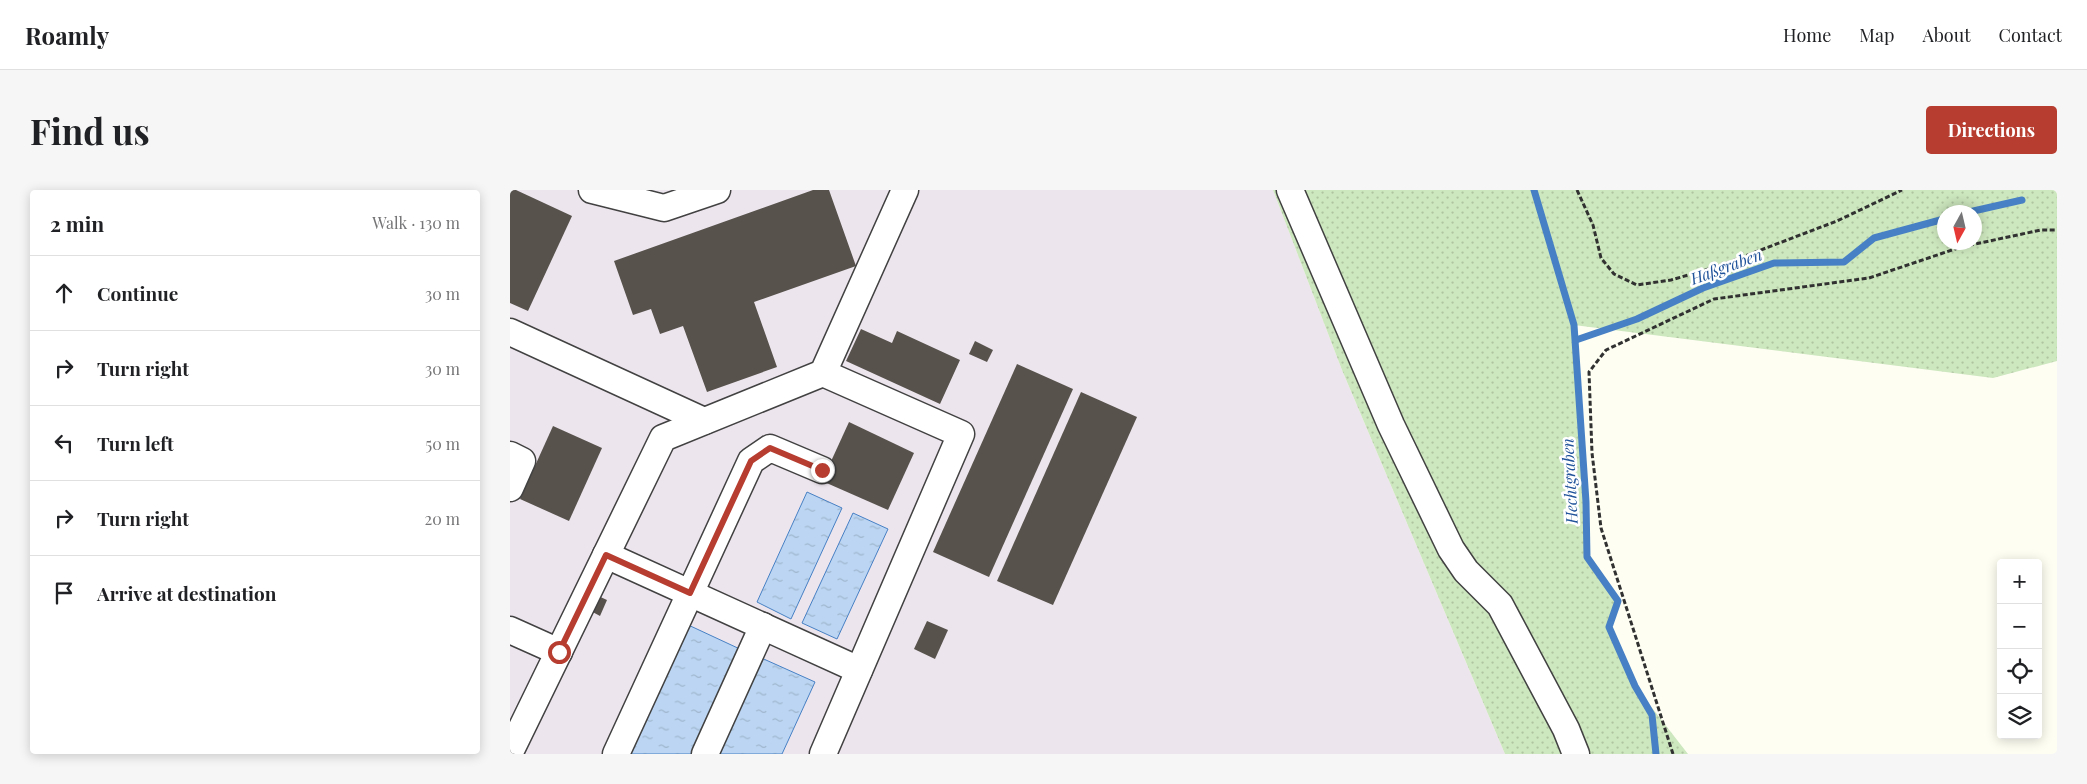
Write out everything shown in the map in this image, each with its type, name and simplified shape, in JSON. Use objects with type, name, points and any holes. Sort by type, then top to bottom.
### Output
[{"type":"lane","points":[[592,190],[664,208],[717,190]]},
{"type":"lane","points":[[510,752],[664,438],[823,373],[905,190]]},
{"type":"lane","points":[[1290,190],[1391,425],[1452,549],[1466,571],[1500,605],[1566,729],[1576,754]]},
{"type":"lane","points":[[510,332],[704,421]]},
{"type":"lane","points":[[823,373],[961,434],[823,754]]},
{"type":"lane","points":[[616,754],[751,461],[770,448],[822,470]]},
{"type":"lane","points":[[510,455],[522,461],[510,488]]},
{"type":"lane","points":[[606,555],[859,670]]},
{"type":"lane","points":[[705,754],[763,626]]},
{"type":"lane","points":[[510,630],[559,652]]},
{"type":"path","points":[[1577,190],[1593,225],[1601,258],[1614,274],[1637,285],[1671,280],[1725,264],[1837,221],[1902,190]]},
{"type":"path","points":[[1673,754],[1602,528],[1592,453],[1589,372],[1606,350],[1714,299],[1869,278],[1961,247],[2041,230],[2057,230]]},
{"type":"shaded area","points":[[510,190],[1273,190],[1342,370],[1505,754],[510,754]]},
{"type":"green space","points":[[1273,190],[2057,190],[2057,361],[1993,378],[1574,325],[1586,502],[1587,557],[1618,601],[1609,627],[1635,686],[1688,754],[1505,754],[1342,370]]},
{"type":"water","points":[[807,492],[842,508],[791,619],[757,602]]},
{"type":"water","points":[[853,513],[888,529],[837,639],[802,623]]},
{"type":"water","points":[[684,623],[742,650],[694,754],[623,754]]},
{"type":"water","points":[[757,656],[815,682],[782,754],[711,754]]},
{"type":"building","points":[[510,190],[516,190],[572,216],[528,311],[510,303]]},
{"type":"building","points":[[813,190],[829,190],[856,266],[754,302],[777,367],[707,392],[683,326],[660,334],[651,309],[633,315],[614,261]]},
{"type":"building","points":[[861,329],[892,343],[897,331],[960,360],[940,404],[846,361]]},
{"type":"building","points":[[975,341],[993,350],[987,362],[969,354]]},
{"type":"building","points":[[1017,364],[1073,389],[989,577],[933,552]]},
{"type":"building","points":[[1081,392],[1137,417],[1053,605],[997,581]]},
{"type":"building","points":[[849,422],[914,453],[888,510],[822,481]]},
{"type":"building","points":[[553,426],[602,448],[569,521],[520,499]]},
{"type":"building","points":[[596,595],[607,600],[600,616],[589,610]]},
{"type":"building","points":[[927,621],[948,630],[935,659],[914,649]]},
{"type":"waterway","name":"Hechtgraben","points":[[1534,190],[1574,325],[1586,502],[1587,557],[1618,601],[1609,627],[1635,686],[1652,715],[1656,754]]},
{"type":"waterway","name":"Haßgraben","points":[[1982,209],[2022,200]]},
{"type":"waterway","name":"Haßgraben","points":[[1576,340],[1637,319],[1703,288],[1774,263],[1844,262],[1874,238],[1937,221]]},
{"type":"route","points":[[559,652],[606,555],[690,593],[751,461],[770,448],[822,470]]}]
